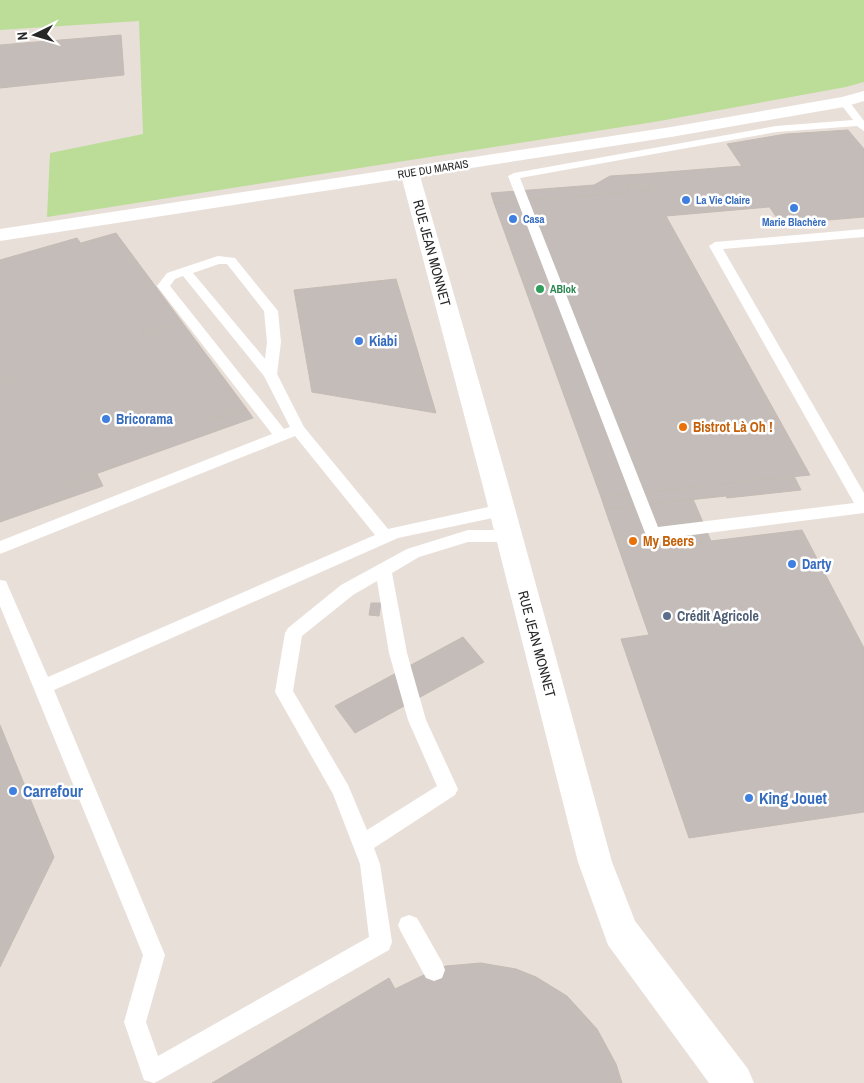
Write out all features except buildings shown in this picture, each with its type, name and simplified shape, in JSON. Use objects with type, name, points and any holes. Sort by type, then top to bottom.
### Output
[{"type":"street","name":"RUE DU MARAIS","points":[[0,235],[671,132],[844,102],[864,96]]},
{"type":"street","name":"RUE JEAN MONNET","points":[[410,172],[596,862],[621,932],[734,1083]]},
{"type":"lane","points":[[844,102],[861,125]]},
{"type":"lane","points":[[861,125],[776,129],[514,176],[653,534],[864,507],[715,246],[864,233]]},
{"type":"lane","points":[[270,374],[274,342],[270,311],[231,261],[218,260],[171,276],[163,286],[282,436]]},
{"type":"lane","points":[[185,271],[270,374],[292,413],[298,429],[386,537]]},
{"type":"lane","points":[[0,548],[298,429]]},
{"type":"lane","points":[[43,686],[394,533],[505,523]]},
{"type":"lane","points":[[0,586],[154,955],[136,1022],[154,1078],[381,942],[370,864],[341,791],[284,692],[294,633],[347,590],[413,553],[505,523]]},
{"type":"lane","points":[[362,844],[448,788],[417,720],[398,653],[383,570]]},
{"type":"lane","points":[[409,925],[434,970]]},
{"type":"green space","points":[[0,0],[864,0],[864,82],[846,87],[654,122],[47,217],[50,153],[143,134],[139,21],[0,30]]},
{"type":"place","name":"La Vie Claire","points":[[686,200]]},
{"type":"place","name":"Marie Blachère","points":[[794,208]]},
{"type":"place","name":"Casa","points":[[513,219]]},
{"type":"place","name":"ABlok","points":[[540,289]]},
{"type":"place","name":"Kiabi","points":[[359,341]]},
{"type":"place","name":"Bricorama","points":[[106,419]]},
{"type":"place","name":"Bistrot Là Oh !","points":[[683,427]]},
{"type":"place","name":"My Beers","points":[[633,541]]},
{"type":"place","name":"Darty","points":[[792,564]]},
{"type":"place","name":"Crédit Agricole","points":[[667,616]]},
{"type":"place","name":"Carrefour","points":[[13,791]]},
{"type":"place","name":"King Jouet","points":[[749,798]]}]
